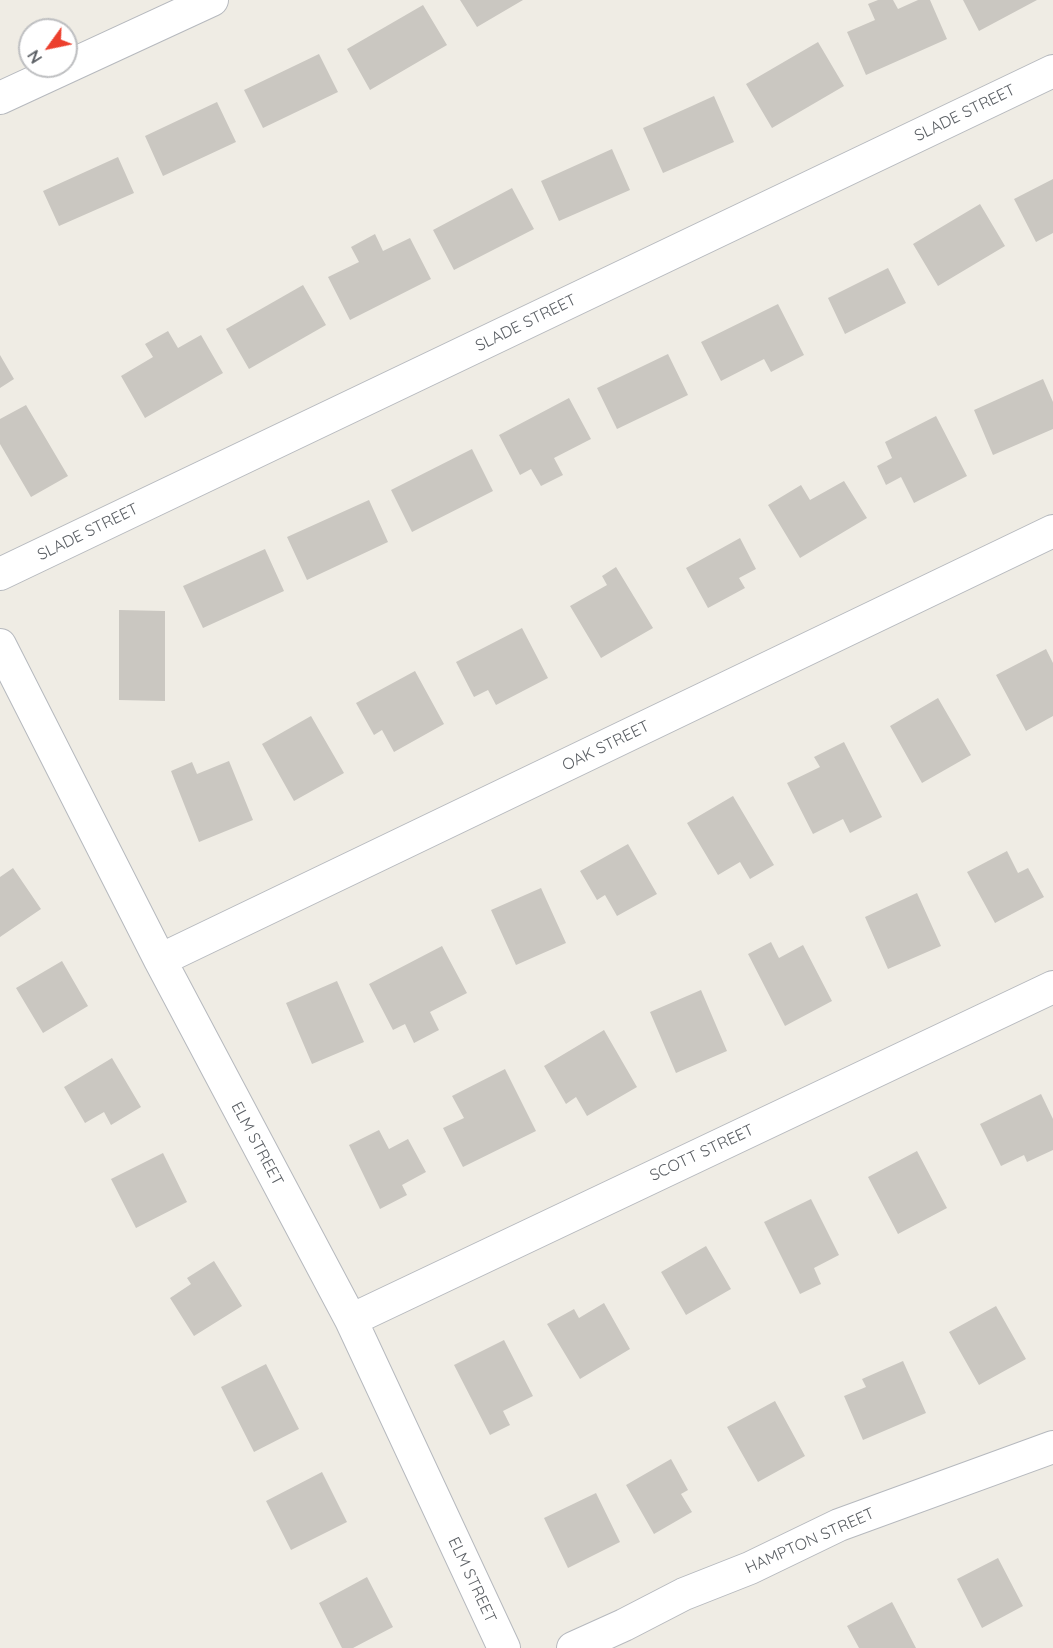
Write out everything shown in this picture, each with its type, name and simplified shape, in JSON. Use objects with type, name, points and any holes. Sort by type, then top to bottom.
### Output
[{"type":"street","points":[[0,98],[212,0]]},
{"type":"street","name":"SLADE STREET","points":[[0,574],[1053,71]]},
{"type":"street","name":"OAK STREET","points":[[160,960],[1053,531]]},
{"type":"street","name":"ELM STREET","points":[[0,645],[160,960],[351,1320],[504,1648]]},
{"type":"street","name":"SCOTT STREET","points":[[351,1320],[1053,987]]},
{"type":"street","name":"HAMPTON STREET","points":[[573,1648],[684,1594],[750,1568],[839,1526],[1053,1447]]},
{"type":"building","points":[[460,0],[523,0],[477,27]]},
{"type":"building","points":[[878,0],[893,0],[898,9],[918,0],[930,0],[947,39],[866,75],[847,32],[875,20],[868,4]]},
{"type":"building","points":[[963,0],[1037,0],[979,31]]},
{"type":"building","points":[[423,5],[447,45],[370,90],[347,49]]},
{"type":"building","points":[[818,42],[844,86],[772,128],[746,84]]},
{"type":"building","points":[[319,54],[338,92],[263,128],[244,90]]},
{"type":"building","points":[[714,96],[734,142],[663,173],[643,128]]},
{"type":"building","points":[[217,102],[236,142],[163,176],[145,136]]},
{"type":"building","points":[[612,149],[630,190],[559,221],[541,181]]},
{"type":"building","points":[[118,157],[134,193],[59,226],[43,191]]},
{"type":"building","points":[[1053,179],[1053,233],[1036,242],[1014,199]]},
{"type":"building","points":[[512,188],[534,229],[454,270],[433,230]]},
{"type":"building","points":[[980,204],[1005,246],[938,286],[913,244]]},
{"type":"building","points":[[375,234],[383,251],[410,238],[431,279],[350,320],[328,277],[359,262],[351,247]]},
{"type":"building","points":[[888,268],[906,303],[845,334],[828,298]]},
{"type":"building","points":[[303,285],[326,325],[249,369],[226,329]]},
{"type":"building","points":[[778,304],[804,355],[771,372],[764,359],[721,381],[701,342]]},
{"type":"building","points":[[168,331],[178,348],[201,335],[223,373],[145,418],[121,376],[153,357],[145,344]]},
{"type":"building","points":[[668,354],[688,395],[617,429],[597,388]]},
{"type":"building","points":[[0,355],[14,379],[0,388]]},
{"type":"building","points":[[1043,379],[1053,402],[1053,429],[993,455],[974,410]]},
{"type":"building","points":[[569,398],[591,439],[554,458],[563,475],[541,486],[531,469],[520,475],[499,435]]},
{"type":"building","points":[[26,405],[68,476],[31,497],[0,444],[0,419]]},
{"type":"building","points":[[936,416],[967,476],[914,503],[901,477],[886,485],[877,466],[892,458],[885,442]]},
{"type":"building","points":[[472,449],[493,491],[412,532],[391,490]]},
{"type":"building","points":[[844,481],[867,518],[800,558],[768,505],[801,485],[810,500]]},
{"type":"building","points":[[369,500],[388,542],[307,580],[287,537]]},
{"type":"building","points":[[740,538],[756,569],[739,578],[745,588],[708,608],[686,568]]},
{"type":"building","points":[[265,549],[284,591],[203,628],[183,586]]},
{"type":"building","points":[[616,567],[653,628],[601,658],[570,606],[607,585],[602,576]]},
{"type":"building","points":[[119,610],[165,611],[165,701],[119,700]]},
{"type":"building","points":[[522,628],[548,678],[496,705],[488,690],[474,697],[456,662]]},
{"type":"building","points":[[1046,649],[1053,663],[1053,716],[1026,731],[996,675]]},
{"type":"building","points":[[415,671],[444,724],[394,752],[382,730],[374,735],[356,703]]},
{"type":"building","points":[[938,698],[971,755],[922,783],[890,726]]},
{"type":"building","points":[[311,716],[344,773],[294,801],[262,744]]},
{"type":"building","points":[[844,742],[882,817],[850,833],[843,819],[813,834],[787,783],[820,767],[814,757]]},
{"type":"building","points":[[229,761],[253,820],[199,842],[171,771],[192,762],[197,774]]},
{"type":"building","points":[[733,796],[774,865],[750,879],[740,862],[718,875],[687,823]]},
{"type":"building","points":[[628,844],[657,894],[617,916],[605,895],[597,900],[580,871]]},
{"type":"building","points":[[1007,851],[1018,873],[1028,868],[1044,897],[995,923],[967,872]]},
{"type":"building","points":[[13,868],[41,909],[0,937],[0,877]]},
{"type":"building","points":[[541,888],[566,943],[516,965],[491,910]]},
{"type":"building","points":[[917,893],[941,946],[888,969],[865,917]]},
{"type":"building","points":[[771,942],[779,958],[803,945],[832,1001],[785,1026],[748,954]]},
{"type":"building","points":[[442,946],[467,993],[430,1012],[439,1030],[414,1043],[405,1024],[393,1030],[369,984]]},
{"type":"building","points":[[62,961],[88,1006],[43,1033],[16,988]]},
{"type":"building","points":[[337,981],[364,1042],[312,1064],[286,1003]]},
{"type":"building","points":[[701,990],[727,1051],[676,1073],[650,1012]]},
{"type":"building","points":[[604,1030],[637,1087],[587,1116],[576,1097],[566,1104],[544,1066]]},
{"type":"building","points":[[112,1058],[141,1107],[111,1125],[104,1112],[85,1123],[64,1087]]},
{"type":"building","points":[[505,1069],[536,1131],[463,1167],[443,1128],[464,1118],[452,1096]]},
{"type":"building","points":[[1041,1094],[1053,1119],[1053,1150],[1027,1162],[1024,1155],[1001,1166],[980,1124]]},
{"type":"building","points":[[379,1130],[389,1149],[408,1139],[426,1172],[402,1185],[407,1195],[380,1209],[349,1145]]},
{"type":"building","points":[[917,1151],[947,1208],[898,1234],[868,1177]]},
{"type":"building","points":[[163,1153],[187,1202],[136,1228],[111,1179]]},
{"type":"building","points":[[811,1199],[839,1255],[814,1268],[821,1284],[800,1294],[764,1222]]},
{"type":"building","points":[[706,1246],[731,1289],[686,1315],[661,1272]]},
{"type":"building","points":[[214,1261],[242,1306],[194,1336],[170,1298],[191,1284],[187,1278]]},
{"type":"building","points":[[604,1303],[630,1349],[580,1379],[547,1324],[574,1309],[579,1318]]},
{"type":"building","points":[[996,1306],[1026,1359],[979,1385],[949,1332]]},
{"type":"building","points":[[504,1340],[533,1396],[503,1411],[510,1425],[490,1435],[454,1365]]},
{"type":"building","points":[[903,1361],[926,1413],[863,1440],[844,1396],[866,1387],[862,1379]]},
{"type":"building","points":[[266,1364],[299,1429],[254,1452],[221,1387]]},
{"type":"building","points":[[775,1401],[805,1456],[758,1482],[727,1427]]},
{"type":"building","points":[[671,1459],[688,1490],[681,1494],[692,1512],[654,1534],[626,1485]]},
{"type":"building","points":[[322,1472],[347,1522],[291,1550],[266,1501]]},
{"type":"building","points":[[596,1493],[620,1542],[568,1568],[544,1518]]},
{"type":"building","points":[[998,1558],[1023,1606],[982,1628],[957,1579]]},
{"type":"building","points":[[367,1577],[393,1627],[353,1648],[342,1648],[319,1603]]},
{"type":"building","points":[[892,1602],[916,1648],[859,1648],[847,1626]]}]
